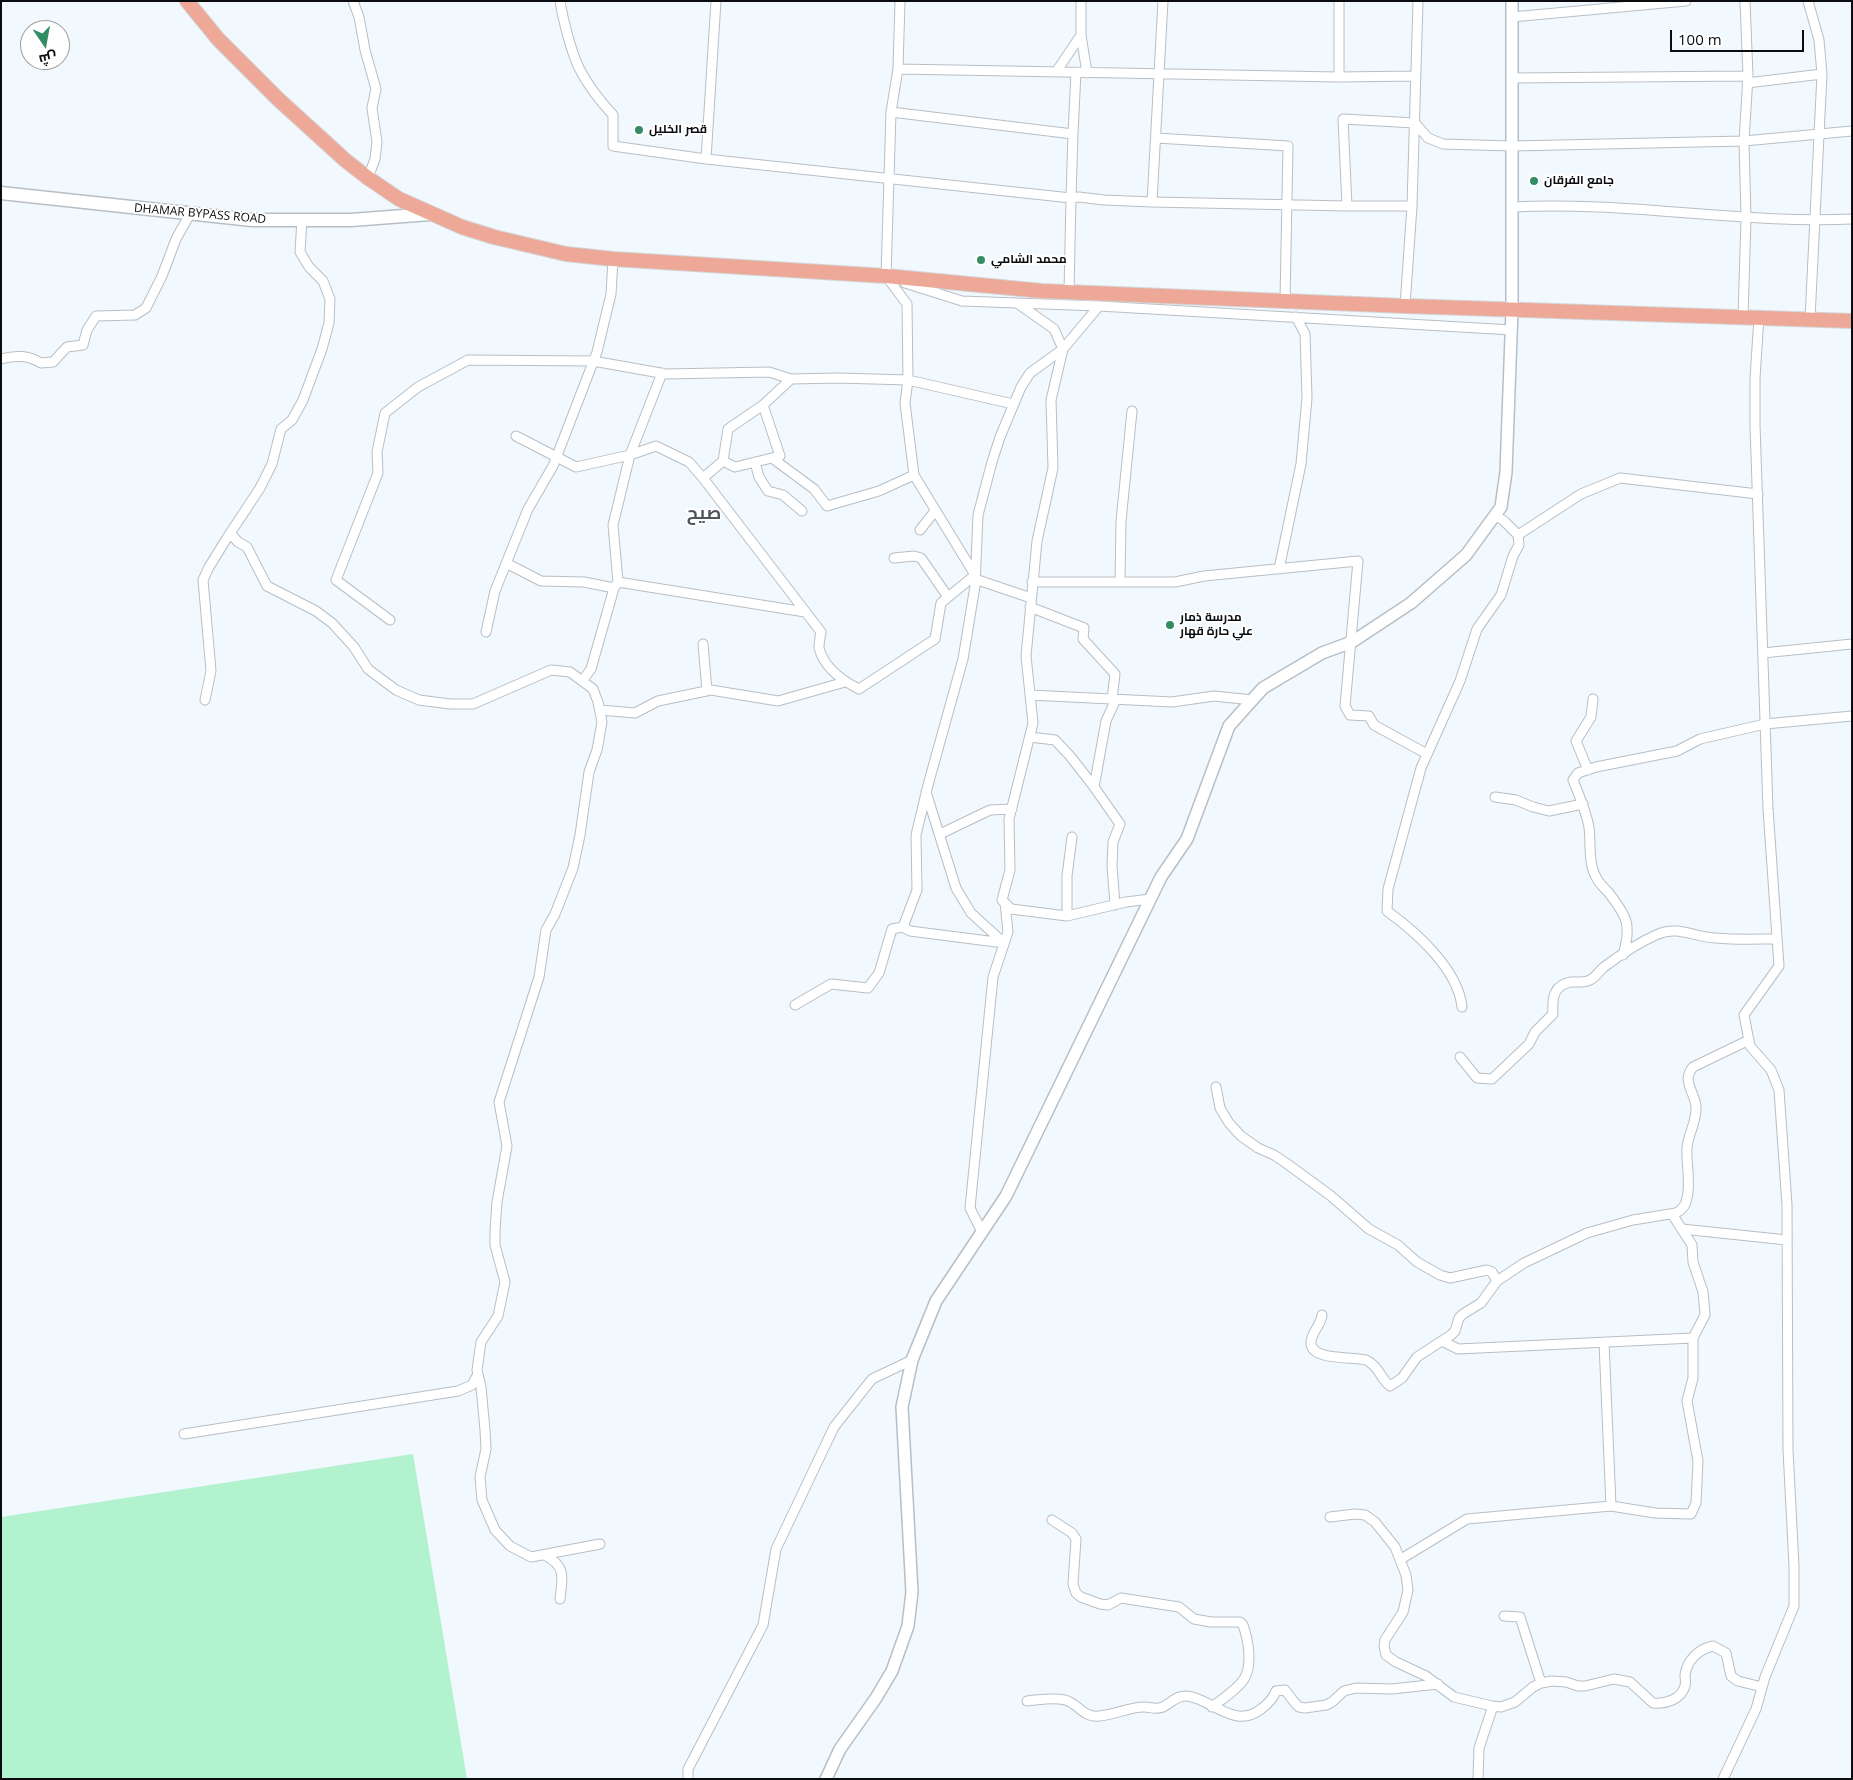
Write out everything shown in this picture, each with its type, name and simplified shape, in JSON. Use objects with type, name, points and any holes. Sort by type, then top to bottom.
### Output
[{"type":"main road","points":[[188,1],[218,39],[278,99],[368,178],[399,199],[462,227],[529,246],[566,254],[613,259],[886,276],[1069,292],[1405,306],[1852,321]]},
{"type":"main road","name":"DHAMAR BYPASS ROAD","points":[[1,193],[252,220],[351,220],[430,214]]},
{"type":"street","points":[[353,1],[360,17],[365,50],[376,89],[372,108],[377,142],[375,159],[368,178]]},
{"type":"street","points":[[560,1],[579,68],[596,95],[613,115],[613,146],[1072,198],[1152,202],[1412,206]]},
{"type":"street","points":[[706,158],[716,1]]},
{"type":"street","points":[[900,1],[898,68],[891,112],[886,276],[907,304],[908,380],[904,403],[914,475],[975,577],[1084,628],[1083,639],[1116,674],[1114,699],[1106,721],[1095,788]]},
{"type":"street","points":[[1081,1],[1081,35],[1088,73]]},
{"type":"street","points":[[1152,202],[1164,1]]},
{"type":"street","points":[[1339,1],[1339,77]]},
{"type":"street","points":[[1405,306],[1412,206],[1418,1]]},
{"type":"street","points":[[826,1779],[840,1749],[876,1698],[892,1671],[908,1626],[912,1592],[902,1407],[912,1360],[936,1300],[1006,1196],[1161,877],[1187,839],[1229,726],[1263,688],[1322,653],[1352,642],[1411,603],[1466,556],[1501,507],[1506,472],[1512,330],[1512,1]]},
{"type":"street","points":[[1512,17],[1627,4],[1686,1]]},
{"type":"street","points":[[1743,317],[1746,218],[1744,141],[1748,80],[1745,1]]},
{"type":"street","points":[[1808,1],[1819,40],[1822,74],[1810,319]]},
{"type":"street","points":[[1056,72],[1081,35]]},
{"type":"street","points":[[898,68],[1339,77],[1416,76]]},
{"type":"street","points":[[1069,292],[1076,72]]},
{"type":"street","points":[[1512,78],[1748,80],[1822,74]]},
{"type":"street","points":[[891,112],[1073,134]]},
{"type":"street","points":[[1347,206],[1343,120],[1415,123],[1428,138],[1443,144],[1512,146],[1744,141],[1852,131]]},
{"type":"street","points":[[1156,138],[1288,146],[1285,301]]},
{"type":"street","points":[[1512,208],[1555,205],[1642,209],[1746,218],[1815,221],[1852,219]]},
{"type":"street","points":[[1,359],[14,356],[32,357],[41,363],[53,362],[67,346],[82,345],[87,330],[96,316],[135,316],[146,308],[162,276],[176,239],[190,214]]},
{"type":"street","points":[[205,700],[210,671],[203,580],[230,532],[260,488],[272,464],[281,429],[292,420],[304,400],[329,324],[330,299],[323,281],[308,268],[300,252],[302,220]]},
{"type":"street","points":[[486,632],[495,591],[506,563],[528,508],[554,466],[593,361],[611,294],[613,259]]},
{"type":"street","points":[[886,276],[962,301],[1099,306],[1512,330]]},
{"type":"street","points":[[1017,303],[1054,328],[1063,349],[1051,400],[1053,468],[1037,542],[1030,602],[1026,656],[1033,723],[1009,819],[1010,870],[1002,900],[1011,909],[1067,916],[1150,899]]},
{"type":"street","points":[[903,927],[917,890],[916,835],[963,658],[975,577],[978,515],[1000,437],[1013,404],[1030,373],[1063,349],[1099,306]]},
{"type":"street","points":[[1279,569],[1301,464],[1307,398],[1305,334],[1296,317]]},
{"type":"street","points":[[1723,1779],[1756,1709],[1764,1677],[1794,1606],[1794,1566],[1788,1450],[1787,1205],[1779,1090],[1771,1070],[1750,1046],[1744,1015],[1779,966],[1768,810],[1765,724],[1755,378],[1759,317]]},
{"type":"street","points":[[390,620],[336,580],[378,473],[377,452],[385,414],[418,387],[468,360],[593,361],[662,373],[769,372],[791,379],[908,380],[1013,404]]},
{"type":"street","points":[[582,681],[591,669],[616,585],[613,525],[630,455],[662,373]]},
{"type":"street","points":[[703,478],[724,461],[728,429],[763,405],[791,379]]},
{"type":"street","points":[[724,461],[735,467],[780,456],[763,405]]},
{"type":"street","points":[[1120,582],[1121,520],[1132,411]]},
{"type":"street","points":[[516,436],[576,467],[630,455],[656,446],[689,462],[821,632],[819,647],[828,667],[845,682],[859,689],[935,639],[941,603],[975,577]]},
{"type":"street","points":[[772,458],[814,489],[827,506],[878,491],[914,475]]},
{"type":"street","points":[[755,462],[759,477],[768,491],[784,495],[802,511]]},
{"type":"street","points":[[1518,535],[1581,494],[1620,478],[1758,494]]},
{"type":"street","points":[[920,530],[935,511]]},
{"type":"street","points":[[1462,1007],[1461,994],[1433,952],[1409,927],[1387,910],[1388,889],[1427,754],[1460,681],[1477,629],[1502,595],[1513,556],[1519,545],[1518,535],[1504,520],[1495,514]]},
{"type":"street","points":[[230,532],[238,542],[247,547],[267,586],[316,611],[332,623],[354,647],[368,668],[396,690],[418,700],[450,704],[474,704],[552,670],[570,672],[593,689],[602,722],[597,750],[589,772],[573,868],[555,914],[546,930],[539,977],[499,1102],[507,1146],[494,1230],[495,1245],[505,1282],[498,1316],[481,1342],[477,1370],[484,1409],[486,1449],[480,1477],[482,1500],[495,1530],[510,1546],[532,1557],[546,1556],[600,1544]]},
{"type":"street","points":[[894,558],[914,556],[921,558],[948,597]]},
{"type":"street","points":[[1032,582],[1175,582],[1204,576],[1358,561],[1345,706],[1350,715],[1369,716],[1374,725],[1427,754]]},
{"type":"street","points":[[506,563],[541,580],[616,585],[805,612]]},
{"type":"street","points":[[703,644],[707,691]]},
{"type":"street","points":[[1763,653],[1852,644]]},
{"type":"street","points":[[600,710],[635,713],[658,701],[707,691],[778,701],[845,682]]},
{"type":"street","points":[[1030,695],[1172,702],[1214,696],[1252,700]]},
{"type":"street","points":[[1588,770],[1576,741],[1591,717],[1593,699]]},
{"type":"street","points":[[1623,956],[1628,934],[1624,912],[1595,877],[1589,828],[1583,804],[1573,780],[1578,773],[1677,751],[1700,739],[1765,724],[1852,716]]},
{"type":"street","points":[[1030,738],[1055,740],[1095,788],[1120,824],[1113,842],[1112,866],[1115,905]]},
{"type":"street","points":[[926,792],[956,888],[971,913],[1004,944]]},
{"type":"street","points":[[1495,797],[1516,800],[1549,811],[1583,804]]},
{"type":"street","points":[[940,834],[990,810],[1012,809]]},
{"type":"street","points":[[1067,916],[1067,876],[1072,837]]},
{"type":"street","points":[[982,1232],[970,1208],[993,978],[1008,932],[1005,903]]},
{"type":"street","points":[[795,1005],[830,984],[868,988],[879,973],[892,929],[903,927],[910,931],[1004,944]]},
{"type":"street","points":[[1460,1057],[1476,1078],[1492,1079],[1529,1044],[1535,1032],[1553,1014],[1552,1000],[1555,990],[1566,983],[1588,981],[1594,978],[1603,968],[1655,935],[1674,930],[1708,938],[1777,939]]},
{"type":"street","points":[[1322,1315],[1321,1322],[1311,1339],[1311,1343],[1316,1351],[1333,1358],[1358,1358],[1368,1361],[1380,1371],[1386,1383],[1390,1386],[1402,1378],[1417,1357],[1455,1331],[1462,1314],[1482,1303],[1497,1281],[1524,1263],[1587,1233],[1633,1220],[1672,1214],[1681,1210],[1687,1198],[1687,1149],[1694,1124],[1696,1106],[1688,1081],[1690,1070],[1748,1040]]},
{"type":"street","points":[[1216,1087],[1220,1108],[1229,1123],[1241,1136],[1258,1148],[1274,1155],[1304,1176],[1338,1201],[1369,1229],[1398,1245],[1417,1262],[1440,1276],[1450,1278],[1487,1270],[1492,1272],[1497,1281]]},
{"type":"street","points":[[1401,1559],[1467,1519],[1611,1506],[1655,1513],[1691,1514],[1696,1503],[1698,1461],[1687,1401],[1693,1378],[1693,1338],[1705,1315],[1704,1302],[1693,1262],[1692,1245],[1672,1214]]},
{"type":"street","points":[[1682,1229],[1787,1240]]},
{"type":"street","points":[[1442,1341],[1458,1349],[1693,1338]]},
{"type":"street","points":[[1604,1343],[1611,1506]]},
{"type":"street","points":[[688,1779],[688,1769],[763,1625],[776,1549],[834,1427],[872,1379],[912,1360]]},
{"type":"street","points":[[184,1434],[458,1391],[472,1385],[478,1374]]},
{"type":"street","points":[[1330,1517],[1364,1515],[1375,1522],[1396,1547],[1406,1575],[1408,1590],[1403,1612],[1385,1640],[1385,1651],[1389,1658],[1438,1684],[1454,1697],[1494,1706],[1509,1705],[1540,1683],[1552,1681],[1585,1686],[1614,1679],[1630,1682],[1653,1703],[1667,1702],[1675,1699],[1685,1686],[1685,1673],[1692,1658],[1707,1647],[1713,1646],[1726,1653],[1731,1676],[1738,1681],[1762,1687]]},
{"type":"street","points":[[1052,1520],[1072,1533],[1076,1538],[1073,1584],[1076,1593],[1081,1596],[1100,1604],[1108,1605],[1121,1598],[1179,1607],[1194,1619],[1211,1622],[1240,1622],[1246,1632],[1248,1655],[1245,1678],[1212,1707]]},
{"type":"street","points":[[546,1556],[555,1561],[562,1570],[560,1599]]},
{"type":"street","points":[[1504,1616],[1520,1617],[1540,1683]]},
{"type":"street","points":[[1027,1701],[1065,1700],[1072,1702],[1086,1714],[1094,1716],[1143,1707],[1159,1708],[1178,1697],[1186,1696],[1226,1713],[1252,1716],[1269,1703],[1276,1692],[1280,1690],[1288,1692],[1292,1700],[1299,1707],[1305,1708],[1326,1705],[1344,1691],[1356,1688],[1392,1689],[1438,1684]]},
{"type":"street","points":[[1478,1779],[1479,1748],[1494,1706]]},
{"type":"green space","points":[[413,1454],[467,1779],[1,1779],[1,1517]]},
{"type":"place","name":"قصر الخليل","points":[[639,130]]},
{"type":"place","name":"جامع الفرقان","points":[[1534,181]]},
{"type":"place","name":"محمد الشامي","points":[[981,260]]},
{"type":"place","name":"مدرسة ذمار علي حارة قهار","points":[[1170,625]]},
{"type":"district","name":"صيح","points":[[704,514]]}]
